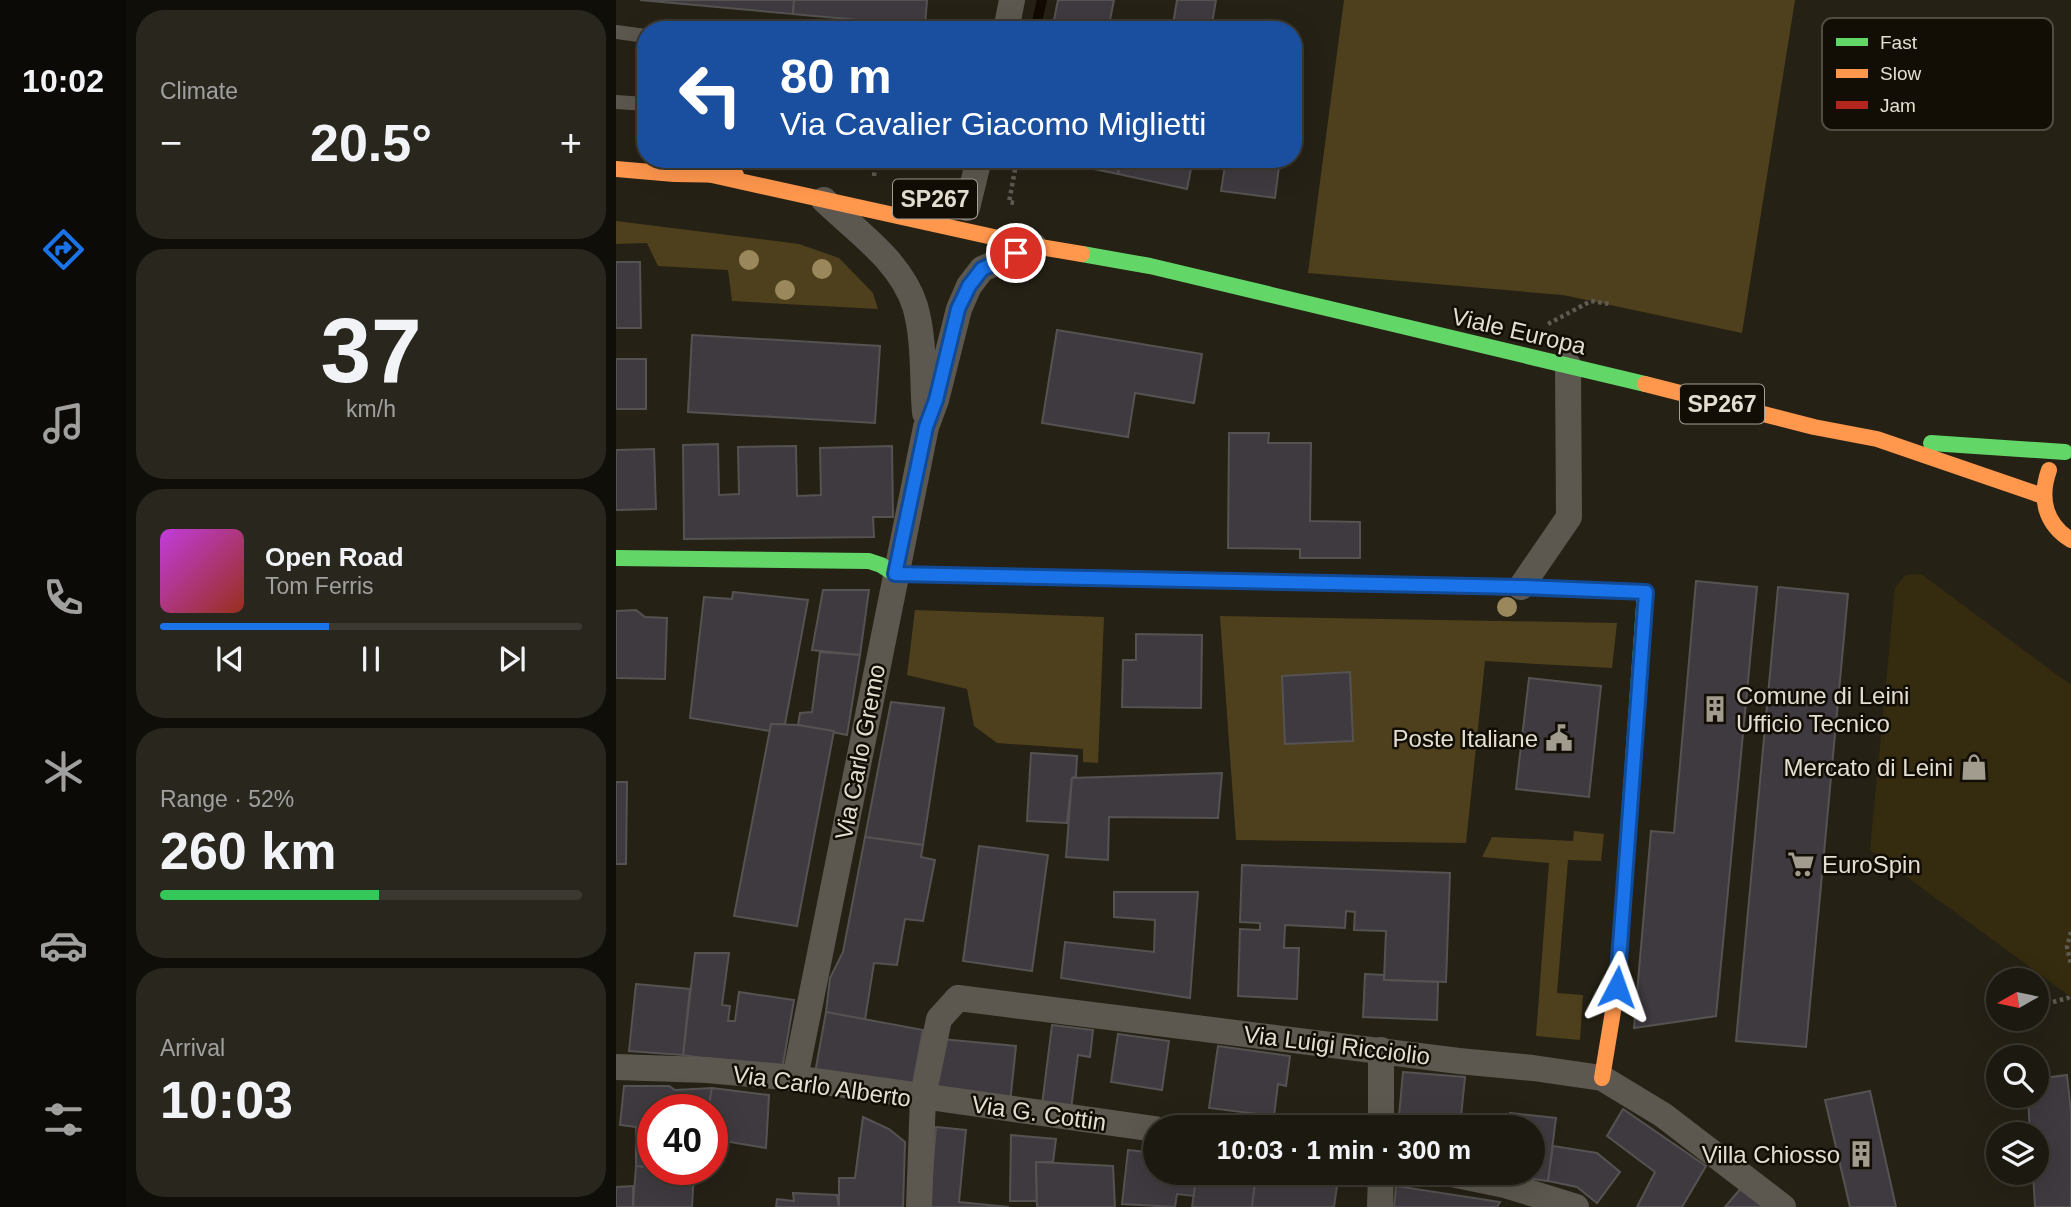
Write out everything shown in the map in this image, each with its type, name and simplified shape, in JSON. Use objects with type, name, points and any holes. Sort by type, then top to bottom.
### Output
[{"type":"main road","name":"Viale Europa","points":[[616,169],[712,175],[779,174]]},
{"type":"main road","name":"Viale Europa","points":[[712,175],[823,199],[1044,239],[1814,427],[1877,439],[2043,496]]},
{"type":"main road","name":"Viale Europa","points":[[1044,239],[1150,266]]},
{"type":"main road","name":"Viale Europa","points":[[1877,439],[2069,447]]},
{"type":"main road","points":[[2069,447],[2053,464],[2045,479],[2043,496],[2046,512],[2054,527],[2071,540]]},
{"type":"main road","points":[[616,558],[869,561],[895,574],[1646,592],[1617,987],[1602,1078]]},
{"type":"street","points":[[1008,21],[1012,0]]},
{"type":"street","points":[[965,207],[976,168]]},
{"type":"street","name":"Via Carlo Gremo","points":[[823,199],[877,249],[898,273],[915,304],[922,349],[926,427]]},
{"type":"street","name":"Via Carlo Gremo","points":[[795,1078],[926,427],[936,400],[958,309],[969,286],[982,269],[1044,239]]},
{"type":"street","points":[[1521,587],[1569,517],[1568,365]]},
{"type":"street","name":"Via Luigi Ricciolio","points":[[923,1097],[939,1019],[958,998],[1533,1068],[1602,1078],[1664,1115],[1783,1207]]},
{"type":"street","points":[[1381,1050],[1381,1115]]},
{"type":"street","name":"Via Carlo Alberto","points":[[616,1067],[707,1070],[795,1078],[923,1097],[919,1207]]},
{"type":"street","name":"Via G. Cottin","points":[[923,1097],[1143,1127]]},
{"type":"street","points":[[1380,1207],[1381,1185]]},
{"type":"street","points":[[1505,1185],[1576,1207]]},
{"type":"lane","points":[[616,32],[637,35]]},
{"type":"lane","points":[[616,102],[637,103]]},
{"type":"path","points":[[2071,932],[2067,947],[2071,965]]},
{"type":"path","points":[[2053,1002],[2068,999],[2071,994]]},
{"type":"shaded area","points":[[1344,0],[1795,0],[1742,333],[1563,295],[1308,273]]},
{"type":"shaded area","points":[[616,221],[799,244],[839,258],[873,293],[878,309],[732,301],[728,270],[658,266],[647,243],[616,244]]},
{"type":"shaded area","name":"Mercato di Leini","points":[[1921,574],[2071,685],[2071,997],[2049,981],[2049,968],[2031,968],[1870,850],[1895,588],[1906,575]]},
{"type":"shaded area","points":[[915,610],[1104,617],[1098,763],[1083,762],[1083,749],[997,743],[974,726],[967,689],[907,675]]},
{"type":"shaded area","points":[[1220,616],[1617,623],[1612,668],[1485,661],[1466,843],[1236,840]]},
{"type":"shaded area","points":[[1574,831],[1604,834],[1601,861],[1568,860],[1557,993],[1583,995],[1580,1040],[1536,1036],[1549,863],[1482,857],[1492,837],[1573,841]]},
{"type":"building","points":[[640,0],[794,0],[793,14]]},
{"type":"building","points":[[794,0],[927,0],[925,21],[870,21],[793,14]]},
{"type":"building","points":[[1058,0],[1114,0],[1110,21],[1054,21]]},
{"type":"building","points":[[1177,0],[1216,0],[1212,21],[1174,21]]},
{"type":"building","points":[[1090,168],[1119,168],[1118,174]]},
{"type":"building","points":[[1119,168],[1191,168],[1187,189],[1118,174]]},
{"type":"building","points":[[1225,168],[1279,168],[1275,198],[1221,191]]},
{"type":"building","points":[[616,262],[640,262],[641,328],[616,328]]},
{"type":"building","points":[[1057,330],[1202,354],[1194,403],[1135,393],[1128,437],[1042,423]]},
{"type":"building","points":[[692,335],[880,346],[875,423],[688,412]]},
{"type":"building","points":[[616,359],[646,359],[646,409],[616,409]]},
{"type":"building","points":[[1229,433],[1269,433],[1268,443],[1311,443],[1310,521],[1360,522],[1360,558],[1300,558],[1300,549],[1228,548]]},
{"type":"building","points":[[718,444],[719,495],[739,494],[738,447],[796,446],[797,496],[821,495],[820,448],[892,446],[893,517],[873,517],[874,537],[684,539],[683,445]]},
{"type":"building","points":[[654,449],[656,509],[616,510],[616,450]]},
{"type":"building","name":"Comune di Leini Ufficio Tecnico","points":[[1696,581],[1757,587],[1716,1016],[1634,1028],[1651,831],[1674,833]]},
{"type":"building","points":[[1778,587],[1848,594],[1806,1047],[1736,1041]]},
{"type":"building","points":[[823,590],[869,590],[860,655],[812,650]]},
{"type":"building","points":[[733,592],[808,600],[785,724],[771,724],[770,731],[690,718],[704,597],[732,599]]},
{"type":"building","points":[[636,610],[645,617],[667,618],[665,679],[616,678],[616,611]]},
{"type":"building","points":[[1136,634],[1202,635],[1201,708],[1122,707],[1123,660],[1136,660]]},
{"type":"building","points":[[820,652],[860,655],[847,735],[798,725],[800,713],[812,712]]},
{"type":"building","points":[[1350,672],[1353,741],[1285,744],[1282,676]]},
{"type":"building","name":"Poste Italiane","points":[[1529,678],[1601,686],[1589,797],[1516,789]]},
{"type":"building","points":[[891,702],[944,708],[923,845],[865,837]]},
{"type":"building","points":[[771,724],[834,731],[797,926],[734,916]]},
{"type":"building","points":[[1031,753],[1077,756],[1067,823],[1027,821]]},
{"type":"building","points":[[1222,773],[1218,818],[1109,817],[1108,860],[1066,857],[1072,778]]},
{"type":"building","points":[[616,782],[627,782],[626,864],[616,864]]},
{"type":"building","points":[[865,837],[923,845],[921,857],[935,860],[923,921],[905,919],[897,965],[874,963],[865,1020],[826,1012],[830,978],[843,952]]},
{"type":"building","points":[[979,846],[1048,855],[1032,971],[963,961]]},
{"type":"building","points":[[1242,865],[1450,873],[1446,982],[1384,980],[1386,931],[1354,930],[1355,912],[1346,911],[1345,928],[1285,925],[1284,948],[1299,948],[1297,999],[1238,996],[1240,929],[1260,930],[1260,923],[1240,922]]},
{"type":"building","points":[[1114,892],[1198,892],[1190,998],[1061,978],[1065,942],[1154,952],[1155,920],[1114,917]]},
{"type":"building","points":[[695,953],[729,953],[722,1005],[730,1006],[728,1021],[735,1021],[739,992],[794,1000],[782,1070],[683,1055]]},
{"type":"building","points":[[1365,974],[1384,975],[1384,980],[1438,982],[1437,1020],[1363,1017]]},
{"type":"building","points":[[636,984],[690,989],[683,1055],[629,1051]]},
{"type":"building","points":[[826,1012],[923,1030],[912,1089],[815,1073]]},
{"type":"building","points":[[1052,1025],[1093,1030],[1090,1057],[1078,1055],[1071,1109],[1042,1105]]},
{"type":"building","points":[[1118,1034],[1169,1041],[1162,1090],[1111,1082]]},
{"type":"building","points":[[941,1039],[1016,1046],[1010,1103],[932,1092]]},
{"type":"building","points":[[1218,1046],[1290,1056],[1286,1086],[1278,1084],[1274,1115],[1209,1108]]},
{"type":"building","points":[[1403,1072],[1465,1077],[1461,1115],[1399,1115]]},
{"type":"building","points":[[2067,1075],[2071,1112],[2071,1207],[2035,1207],[2034,1185],[2049,1185],[2049,1122],[2029,1122],[2029,1108],[2049,1108],[2049,1077]]},
{"type":"building","points":[[624,1086],[669,1086],[675,1090],[712,1088],[711,1094],[637,1094],[637,1166],[636,1127],[620,1125]]},
{"type":"building","points":[[712,1088],[769,1095],[766,1148],[728,1142],[728,1094],[711,1094]]},
{"type":"building","name":"Villa Chiosso","points":[[1870,1091],[1896,1207],[1850,1207],[1825,1100]]},
{"type":"building","points":[[1623,1109],[1706,1166],[1682,1207],[1637,1207],[1655,1172],[1607,1136]]},
{"type":"building","points":[[863,1117],[889,1129],[905,1142],[903,1207],[839,1207],[839,1178],[855,1178]]},
{"type":"building","points":[[1545,1117],[1556,1118],[1548,1181],[1545,1181]]},
{"type":"building","points":[[936,1127],[966,1130],[959,1202],[1009,1207],[929,1207]]},
{"type":"building","points":[[1011,1135],[1056,1139],[1053,1162],[1036,1162],[1037,1201],[1010,1201]]},
{"type":"building","points":[[1553,1146],[1597,1153],[1620,1172],[1597,1203],[1577,1187],[1548,1181]]},
{"type":"building","points":[[1128,1150],[1143,1152],[1143,1185],[1195,1185],[1194,1196],[1177,1194],[1175,1207],[1122,1204]]},
{"type":"building","points":[[1036,1162],[1113,1166],[1115,1207],[1037,1207]]},
{"type":"building","points":[[636,1166],[637,1185],[693,1185],[692,1207],[633,1207]]},
{"type":"building","points":[[1195,1185],[1255,1185],[1252,1207],[1192,1207]]},
{"type":"building","points":[[1255,1185],[1337,1186],[1334,1207],[1252,1207]]},
{"type":"building","points":[[633,1186],[633,1207],[616,1207],[616,1187]]},
{"type":"building","points":[[1396,1186],[1500,1202],[1497,1207],[1394,1207]]},
{"type":"building","points":[[1742,1187],[1766,1207],[1725,1207]]},
{"type":"building","points":[[793,1193],[837,1195],[839,1207],[776,1207],[777,1199],[794,1201]]},
{"type":"waterway","points":[[1037,21],[1042,0]]},
{"type":"traffic: fast","points":[[1082,254],[1150,266],[1645,384]]},
{"type":"traffic: fast","points":[[1931,443],[2065,452]]},
{"type":"traffic: fast","points":[[616,558],[869,561],[895,574],[1276,582]]},
{"type":"traffic: fast","points":[[1542,588],[1645,592],[1619,960]]},
{"type":"traffic: slow","points":[[616,169],[736,175]]},
{"type":"traffic: slow","points":[[712,175],[1034,246],[1082,254]]},
{"type":"traffic: slow","points":[[1645,384],[1814,427],[1877,439],[2043,496]]},
{"type":"traffic: slow","points":[[2049,470],[2045,490],[2046,509],[2055,526],[2071,540]]},
{"type":"traffic: slow","points":[[1602,1078],[1619,960]]},
{"type":"traffic: jam","points":[[1276,582],[1542,588]]},
{"type":"place","name":"Comune di Leini Ufficio Tecnico","points":[[1715,709]]},
{"type":"place","name":"Poste Italiane","points":[[1559,738]]},
{"type":"place","name":"Mercato di Leini","points":[[1974,767]]},
{"type":"place","name":"EuroSpin","points":[[1801,864]]},
{"type":"place","name":"Villa Chiosso","points":[[1861,1154]]},
{"type":"route","points":[[1016,253],[982,269],[969,286],[958,309],[936,400],[926,427],[895,574],[1646,592],[1617,987]]}]
